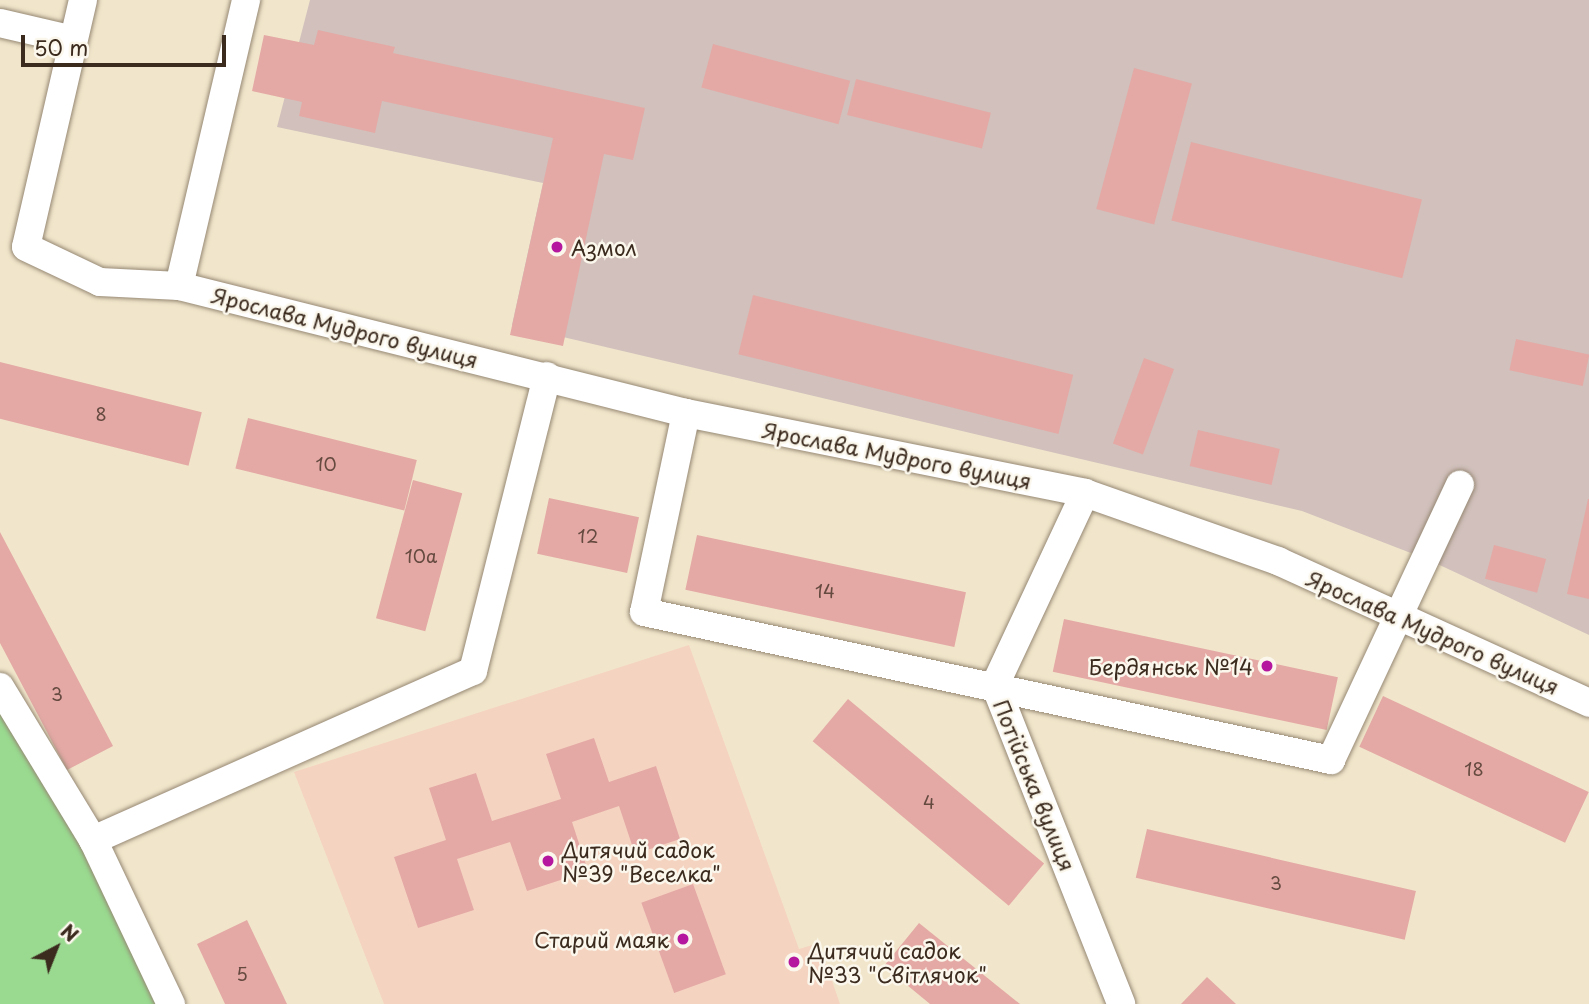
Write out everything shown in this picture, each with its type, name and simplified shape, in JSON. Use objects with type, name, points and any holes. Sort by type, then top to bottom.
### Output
[{"type":"street","name":"Ярослава Мудрого вулиця","points":[[83,0],[26,247],[100,282],[179,286],[547,376],[686,413],[1085,493],[1278,561],[1589,703]]},
{"type":"street","points":[[179,286],[246,0]]},
{"type":"street","points":[[0,23],[73,40]]},
{"type":"street","points":[[93,841],[473,671],[547,376]]},
{"type":"street","points":[[686,413],[644,612],[995,685],[1331,760],[1401,618],[1461,485]]},
{"type":"street","name":"Потійська вулиця","points":[[1085,493],[995,685],[1121,1004]]},
{"type":"street","points":[[0,687],[93,841],[171,1004]]},
{"type":"shaded area","points":[[310,0],[1589,0],[1589,635],[1429,560],[1302,511],[512,325],[543,183],[277,127]]},
{"type":"shaded area","name":"Дитячий садок №39 \"Веселка\"","points":[[689,645],[799,949],[819,943],[840,1004],[384,1004],[294,772]]},
{"type":"green space","points":[[0,706],[85,845],[162,1004],[0,1004]]},
{"type":"building","name":"Азмол","points":[[318,30],[395,47],[393,53],[645,108],[633,160],[604,154],[563,346],[510,335],[553,138],[382,101],[375,133],[299,116],[302,102],[252,91],[264,35],[314,45]]},
{"type":"building","points":[[713,44],[850,81],[839,124],[701,87]]},
{"type":"building","points":[[1134,68],[1192,84],[1154,225],[1096,209]]},
{"type":"building","points":[[856,79],[991,113],[982,149],[847,115]]},
{"type":"building","points":[[1191,142],[1422,200],[1402,278],[1171,221]]},
{"type":"building","points":[[753,295],[1073,375],[1058,434],[738,354]]},
{"type":"building","points":[[1516,339],[1589,355],[1583,386],[1509,370]]},
{"type":"building","points":[[1144,358],[1174,369],[1143,454],[1113,444]]},
{"type":"building","points":[[0,362],[202,412],[189,466],[0,419]]},
{"type":"building","points":[[248,418],[417,460],[404,511],[235,468]]},
{"type":"building","points":[[1198,430],[1280,449],[1272,485],[1190,466]]},
{"type":"building","points":[[413,480],[462,493],[425,631],[376,618]]},
{"type":"building","points":[[549,498],[639,517],[627,573],[537,554]]},
{"type":"building","points":[[1589,499],[1589,599],[1567,594]]},
{"type":"building","points":[[0,532],[113,746],[67,770],[0,643]]},
{"type":"building","points":[[697,535],[966,592],[954,647],[685,590]]},
{"type":"building","points":[[1494,545],[1546,559],[1537,593],[1485,579]]},
{"type":"building","points":[[1064,619],[1338,677],[1327,730],[1053,672]]},
{"type":"building","points":[[1383,696],[1589,792],[1565,843],[1359,747]]},
{"type":"building","points":[[848,699],[1044,864],[1009,906],[813,741]]},
{"type":"building","points":[[594,738],[609,782],[656,766],[680,839],[635,854],[619,806],[572,822],[588,871],[527,891],[510,842],[457,859],[474,910],[418,928],[394,857],[446,840],[429,788],[476,773],[492,821],[561,799],[546,754]]},
{"type":"building","points":[[1147,829],[1416,891],[1405,940],[1136,878]]},
{"type":"building","name":"Старий маяк","points":[[693,884],[726,974],[674,993],[641,903]]},
{"type":"building","points":[[247,920],[287,1004],[225,1004],[197,944]]},
{"type":"building","points":[[919,923],[1020,1004],[930,1004],[884,966]]},
{"type":"building","points":[[1207,977],[1236,1004],[1181,1004]]},
{"type":"place","name":"Азмол","points":[[557,247]]},
{"type":"place","name":"Бердянськ №14","points":[[1267,666]]},
{"type":"place","name":"Дитячий садок №39 \"Веселка\"","points":[[548,861]]},
{"type":"place","name":"Старий маяк","points":[[683,939]]},
{"type":"place","name":"Дитячий садок №33 \"Світлячок\"","points":[[794,962]]}]
